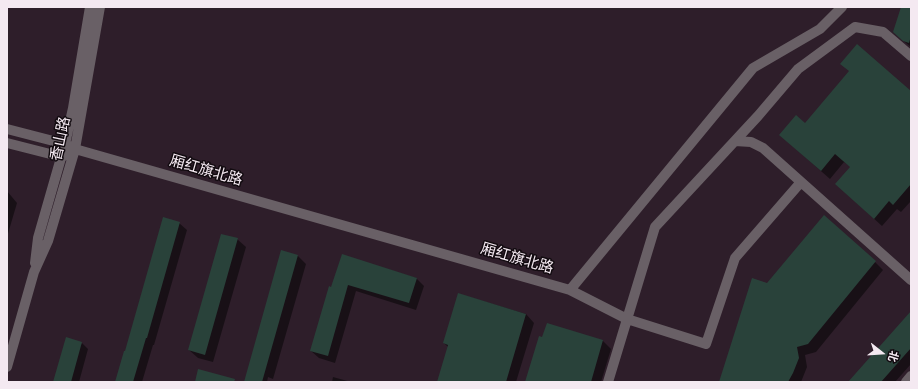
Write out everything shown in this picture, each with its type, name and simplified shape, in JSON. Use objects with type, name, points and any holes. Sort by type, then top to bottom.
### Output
[{"type":"street","name":"香山路","points":[[34,272],[38,238],[62,156],[73,108],[90,7]]},
{"type":"street","name":"香山路","points":[[7,367],[9,350],[34,272],[48,241],[75,149],[100,7]]},
{"type":"street","name":"厢红旗北路","points":[[7,129],[65,144],[75,149],[570,290],[753,68],[820,29],[842,7]]},
{"type":"street","points":[[608,382],[655,227],[735,141],[798,69],[855,27],[883,32],[911,56]]},
{"type":"street","points":[[735,141],[751,142],[763,148],[911,280]]},
{"type":"street","points":[[7,143],[62,156],[75,149]]},
{"type":"street","points":[[570,290],[627,319],[706,344],[736,258],[801,182]]},
{"type":"street","points":[[906,382],[911,376]]},
{"type":"building","points":[[901,7],[911,7],[911,36],[909,43],[903,41],[893,32]]},
{"type":"building","points":[[857,44],[911,91],[911,184],[893,205],[889,201],[874,219],[835,184],[850,167],[835,154],[821,171],[779,135],[796,115],[805,123],[849,71],[840,64]]},
{"type":"building","points":[[824,215],[876,261],[808,344],[797,347],[799,358],[788,382],[719,382],[752,278],[767,283]]},
{"type":"building","points":[[163,217],[180,222],[147,338],[133,382],[115,382],[125,351]]},
{"type":"building","points":[[221,234],[238,238],[205,355],[188,350]]},
{"type":"building","points":[[281,250],[298,255],[262,382],[244,382]]},
{"type":"building","points":[[342,254],[417,278],[409,303],[348,285],[328,356],[310,351],[329,286],[331,287]]},
{"type":"building","points":[[458,293],[526,314],[506,382],[437,382],[448,345],[443,343]]},
{"type":"building","points":[[911,311],[911,348],[881,382],[848,382]]},
{"type":"building","points":[[547,323],[603,340],[591,382],[525,382],[539,336],[542,337]]},
{"type":"building","points":[[66,337],[82,342],[71,382],[53,382]]},
{"type":"building","points":[[198,369],[235,379],[234,382],[195,382]]}]
